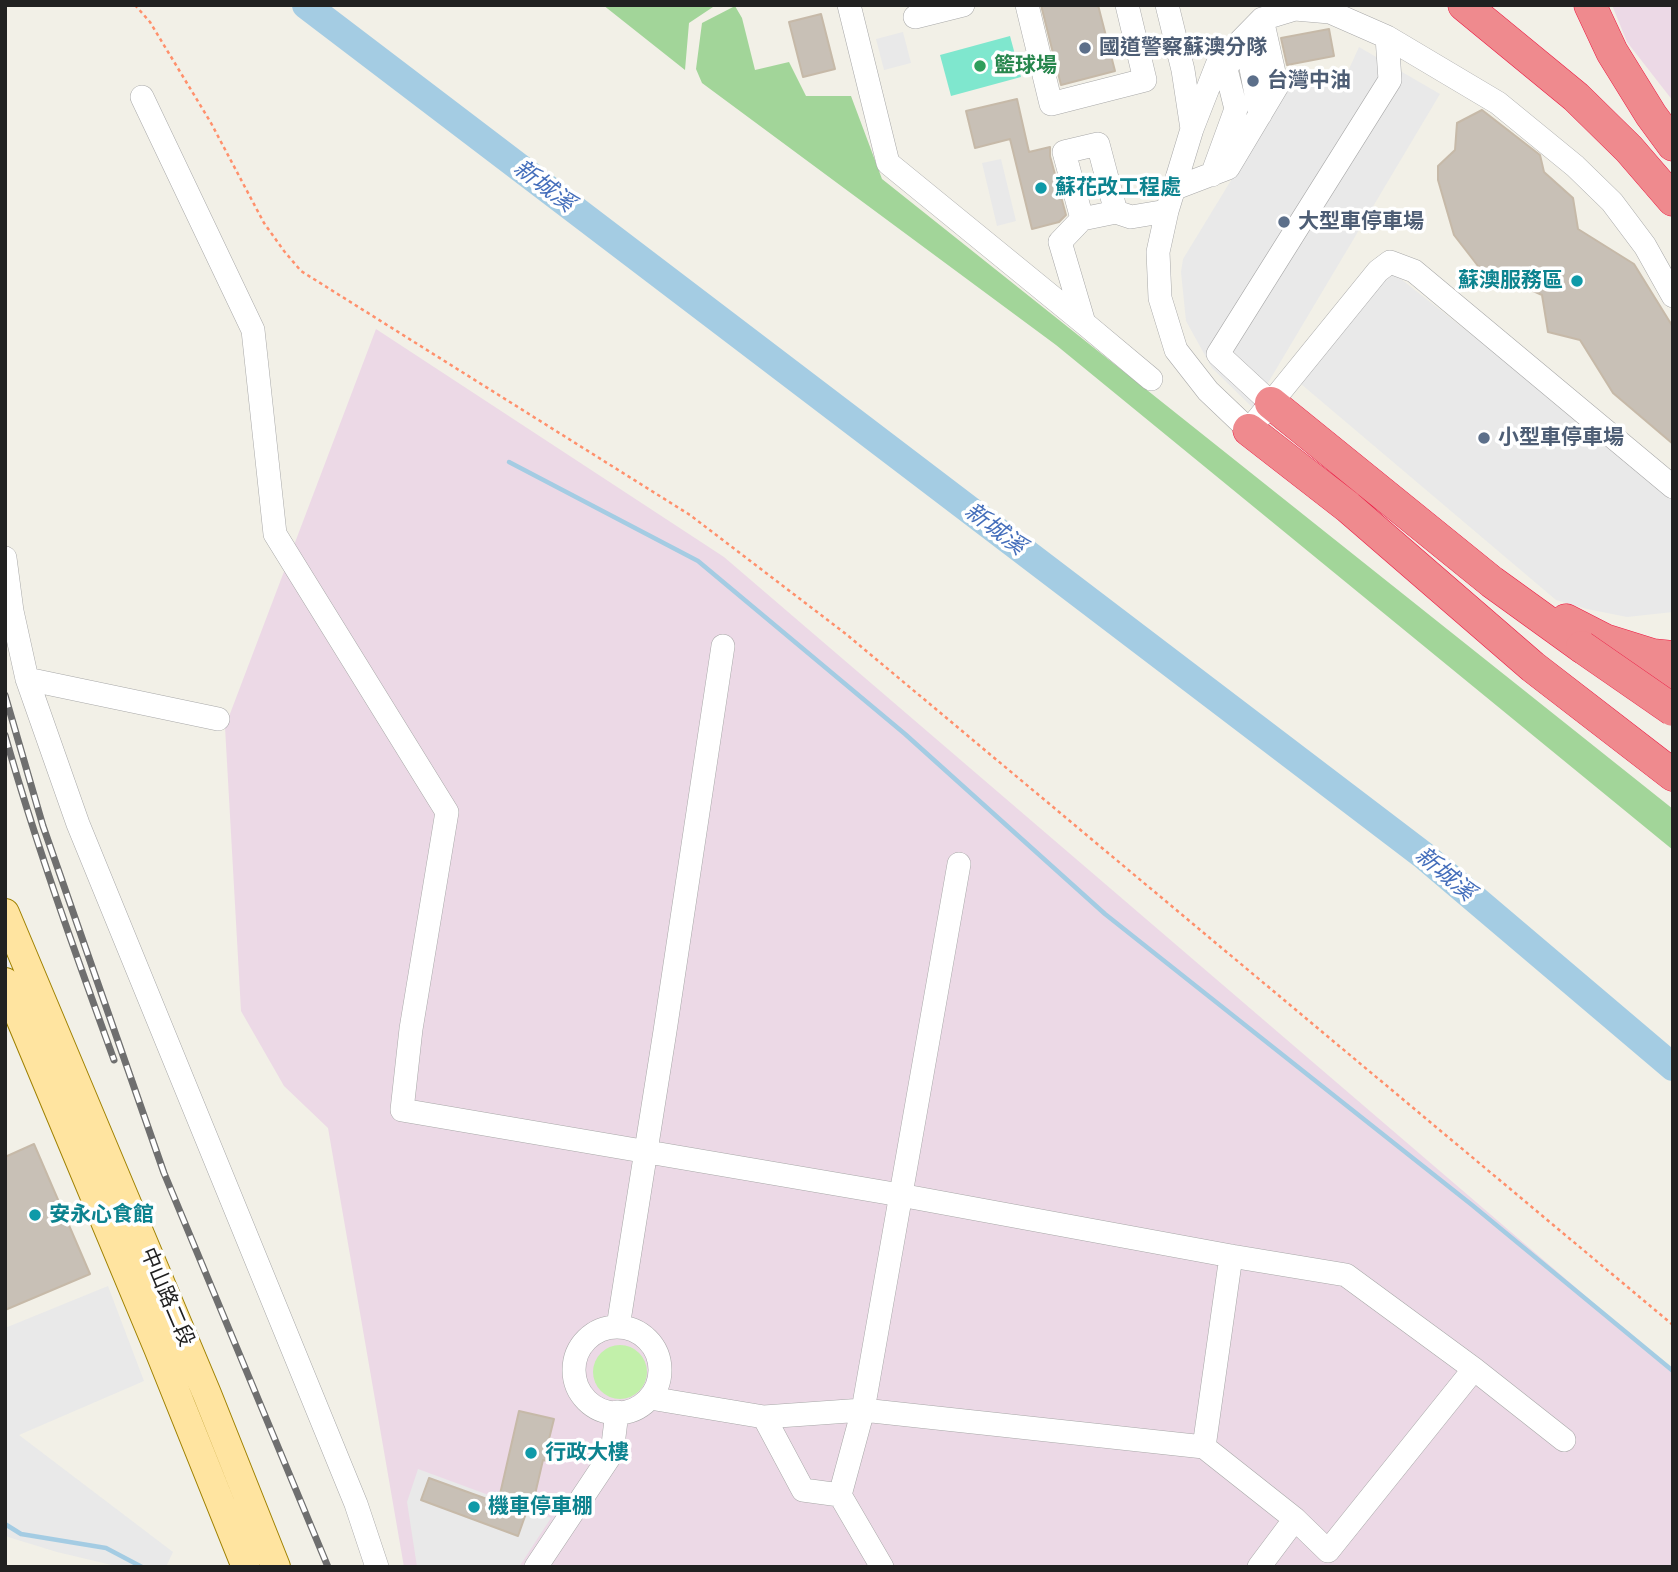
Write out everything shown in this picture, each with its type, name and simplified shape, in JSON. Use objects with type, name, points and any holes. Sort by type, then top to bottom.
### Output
[{"type":"highway","points":[[1464,5],[1576,97],[1629,149],[1673,200]]},
{"type":"highway","points":[[1591,5],[1612,52],[1651,115],[1673,143]]},
{"type":"highway","points":[[1271,403],[1492,582],[1673,710]]},
{"type":"highway","points":[[1249,430],[1348,507],[1533,667],[1673,775]]},
{"type":"highway","points":[[1348,507],[1555,649],[1606,672],[1673,687]]},
{"type":"highway","points":[[1492,582],[1605,640],[1632,649],[1673,657]]},
{"type":"main road","name":"中山路二段","points":[[5,913],[208,1394],[276,1567]]},
{"type":"main road","name":"中山路二段","points":[[5,982],[12,1020],[181,1405],[246,1567]]},
{"type":"main road","points":[[181,1405],[208,1394]]},
{"type":"street","points":[[849,5],[888,163],[1151,379]]},
{"type":"street","points":[[915,17],[963,5]]},
{"type":"street","points":[[1027,5],[1051,104],[1145,80],[1129,16],[1168,11],[1183,70],[1192,129]]},
{"type":"street","points":[[1673,296],[1645,246],[1612,202],[1575,166],[1498,103],[1387,37],[1330,12],[1295,9],[1262,19],[1217,65],[1192,129],[1170,200],[1158,251],[1160,298],[1176,350],[1208,391],[1249,430],[1378,271],[1390,261],[1413,271],[1673,487]]},
{"type":"street","points":[[1084,323],[1060,242],[1082,219],[1124,214],[1170,200],[1228,168],[1277,86],[1262,19]]},
{"type":"street","points":[[1245,37],[1260,115]]},
{"type":"street","points":[[1212,175],[1236,109],[1226,69],[1245,37]]},
{"type":"street","points":[[1271,403],[1218,354],[1390,80],[1387,37]]},
{"type":"street","points":[[1183,70],[1217,65]]},
{"type":"street","points":[[142,97],[253,330],[275,534],[447,812],[411,1029],[402,1110],[1346,1275],[1474,1369],[1564,1440]]},
{"type":"street","points":[[1082,219],[1064,152],[1098,144],[1124,214],[1158,251]]},
{"type":"street","points":[[5,558],[12,611],[27,679],[78,824],[356,1504],[377,1567]]},
{"type":"street","points":[[618,1327],[723,646]]},
{"type":"street","points":[[27,679],[218,719]]},
{"type":"street","points":[[882,1567],[840,1495],[863,1410],[959,864]]},
{"type":"street","points":[[1204,1447],[1231,1256]]},
{"type":"street","points":[[625,1327],[639,1332],[650,1342],[658,1355],[660,1377],[650,1398],[632,1411],[617,1412],[603,1410],[584,1398],[574,1370],[577,1355],[584,1342],[603,1329],[625,1327]]},
{"type":"street","points":[[650,1398],[764,1417],[863,1410],[1204,1447],[1295,1519],[1328,1551],[1474,1369]]},
{"type":"street","points":[[537,1567],[612,1453],[617,1412]]},
{"type":"street","points":[[764,1417],[803,1490],[840,1495]]},
{"type":"street","points":[[1259,1567],[1295,1519]]},
{"type":"path","points":[[135,5],[150,22],[211,123],[264,223],[301,271],[690,515],[835,626],[1673,1325]]},
{"type":"shaded area","points":[[1612,5],[1673,5],[1673,101],[1627,42]]},
{"type":"shaded area","points":[[903,32],[911,63],[884,70],[876,39]]},
{"type":"shaded area","name":"大型車停車場","points":[[1359,47],[1440,94],[1253,408],[1212,368],[1186,321],[1181,272],[1183,259],[1288,87],[1349,69]]},
{"type":"shaded area","points":[[1001,159],[1016,221],[997,226],[982,163]]},
{"type":"shaded area","name":"小型車停車場","points":[[1392,272],[1673,493],[1673,612],[1627,617],[1556,600],[1301,384]]},
{"type":"shaded area","points":[[376,329],[724,557],[1673,1371],[1673,1567],[404,1567],[328,1128],[284,1086],[241,1011],[225,727]]},
{"type":"shaded area","points":[[108,1286],[144,1381],[19,1435],[173,1552],[166,1567],[120,1567],[57,1552],[5,1534],[5,1328]]},
{"type":"shaded area","points":[[418,1469],[551,1518],[519,1567],[417,1567],[407,1502]]},
{"type":"green space","points":[[603,5],[716,5],[689,23],[685,70]]},
{"type":"green space","points":[[735,6],[742,18],[755,70],[789,62],[806,96],[851,96],[882,179],[1673,809],[1673,850],[1056,345],[702,83],[696,69],[702,23]]},
{"type":"green space","name":"籃球場","points":[[1010,36],[1021,77],[951,96],[940,55]]},
{"type":"green space","points":[[625,1345],[635,1349],[643,1357],[647,1372],[643,1387],[635,1395],[615,1399],[605,1395],[597,1387],[593,1367],[597,1357],[605,1349]]},
{"type":"building","name":"國道警察蘇澳分隊","points":[[1041,5],[1098,5],[1115,71],[1061,85]]},
{"type":"building","points":[[821,14],[835,69],[803,77],[789,22]]},
{"type":"building","points":[[1329,29],[1334,56],[1287,65],[1281,38]]},
{"type":"building","points":[[1017,99],[1029,152],[1050,147],[1066,215],[1059,222],[1032,229],[1010,139],[975,148],[966,111]]},
{"type":"building","name":"蘇澳服務區","points":[[1482,110],[1540,155],[1544,172],[1573,198],[1578,229],[1634,264],[1673,327],[1673,444],[1613,393],[1580,340],[1548,332],[1542,295],[1478,266],[1454,235],[1438,180],[1438,166],[1455,150],[1457,123]]},
{"type":"building","name":"安永心食館","points":[[34,1144],[90,1274],[5,1310],[5,1157]]},
{"type":"building","points":[[519,1411],[554,1419],[548,1443],[555,1445],[551,1462],[543,1460],[533,1503],[530,1502],[518,1536],[421,1500],[429,1478],[498,1503]]},
{"type":"waterway","name":"新城溪","points":[[306,5],[1423,855],[1673,1067]]},
{"type":"waterway","points":[[509,462],[698,561],[905,734],[1105,914],[1472,1205],[1673,1371]]},
{"type":"waterway","points":[[5,1524],[21,1534],[106,1548],[142,1567]]},
{"type":"railway","points":[[5,695],[43,826],[164,1173],[328,1567]]},
{"type":"railway","points":[[5,735],[43,858],[114,1060]]},
{"type":"place","name":"國道警察蘇澳分隊","points":[[1085,48]]},
{"type":"place","name":"籃球場","points":[[980,66]]},
{"type":"place","name":"台灣中油","points":[[1253,81]]},
{"type":"place","name":"蘇花改工程處","points":[[1041,188]]},
{"type":"place","name":"大型車停車場","points":[[1284,222]]},
{"type":"place","name":"蘇澳服務區","points":[[1577,281]]},
{"type":"place","name":"小型車停車場","points":[[1484,438]]},
{"type":"place","name":"安永心食館","points":[[35,1215]]},
{"type":"place","name":"行政大樓","points":[[531,1453]]},
{"type":"place","name":"機車停車棚","points":[[474,1507]]}]
